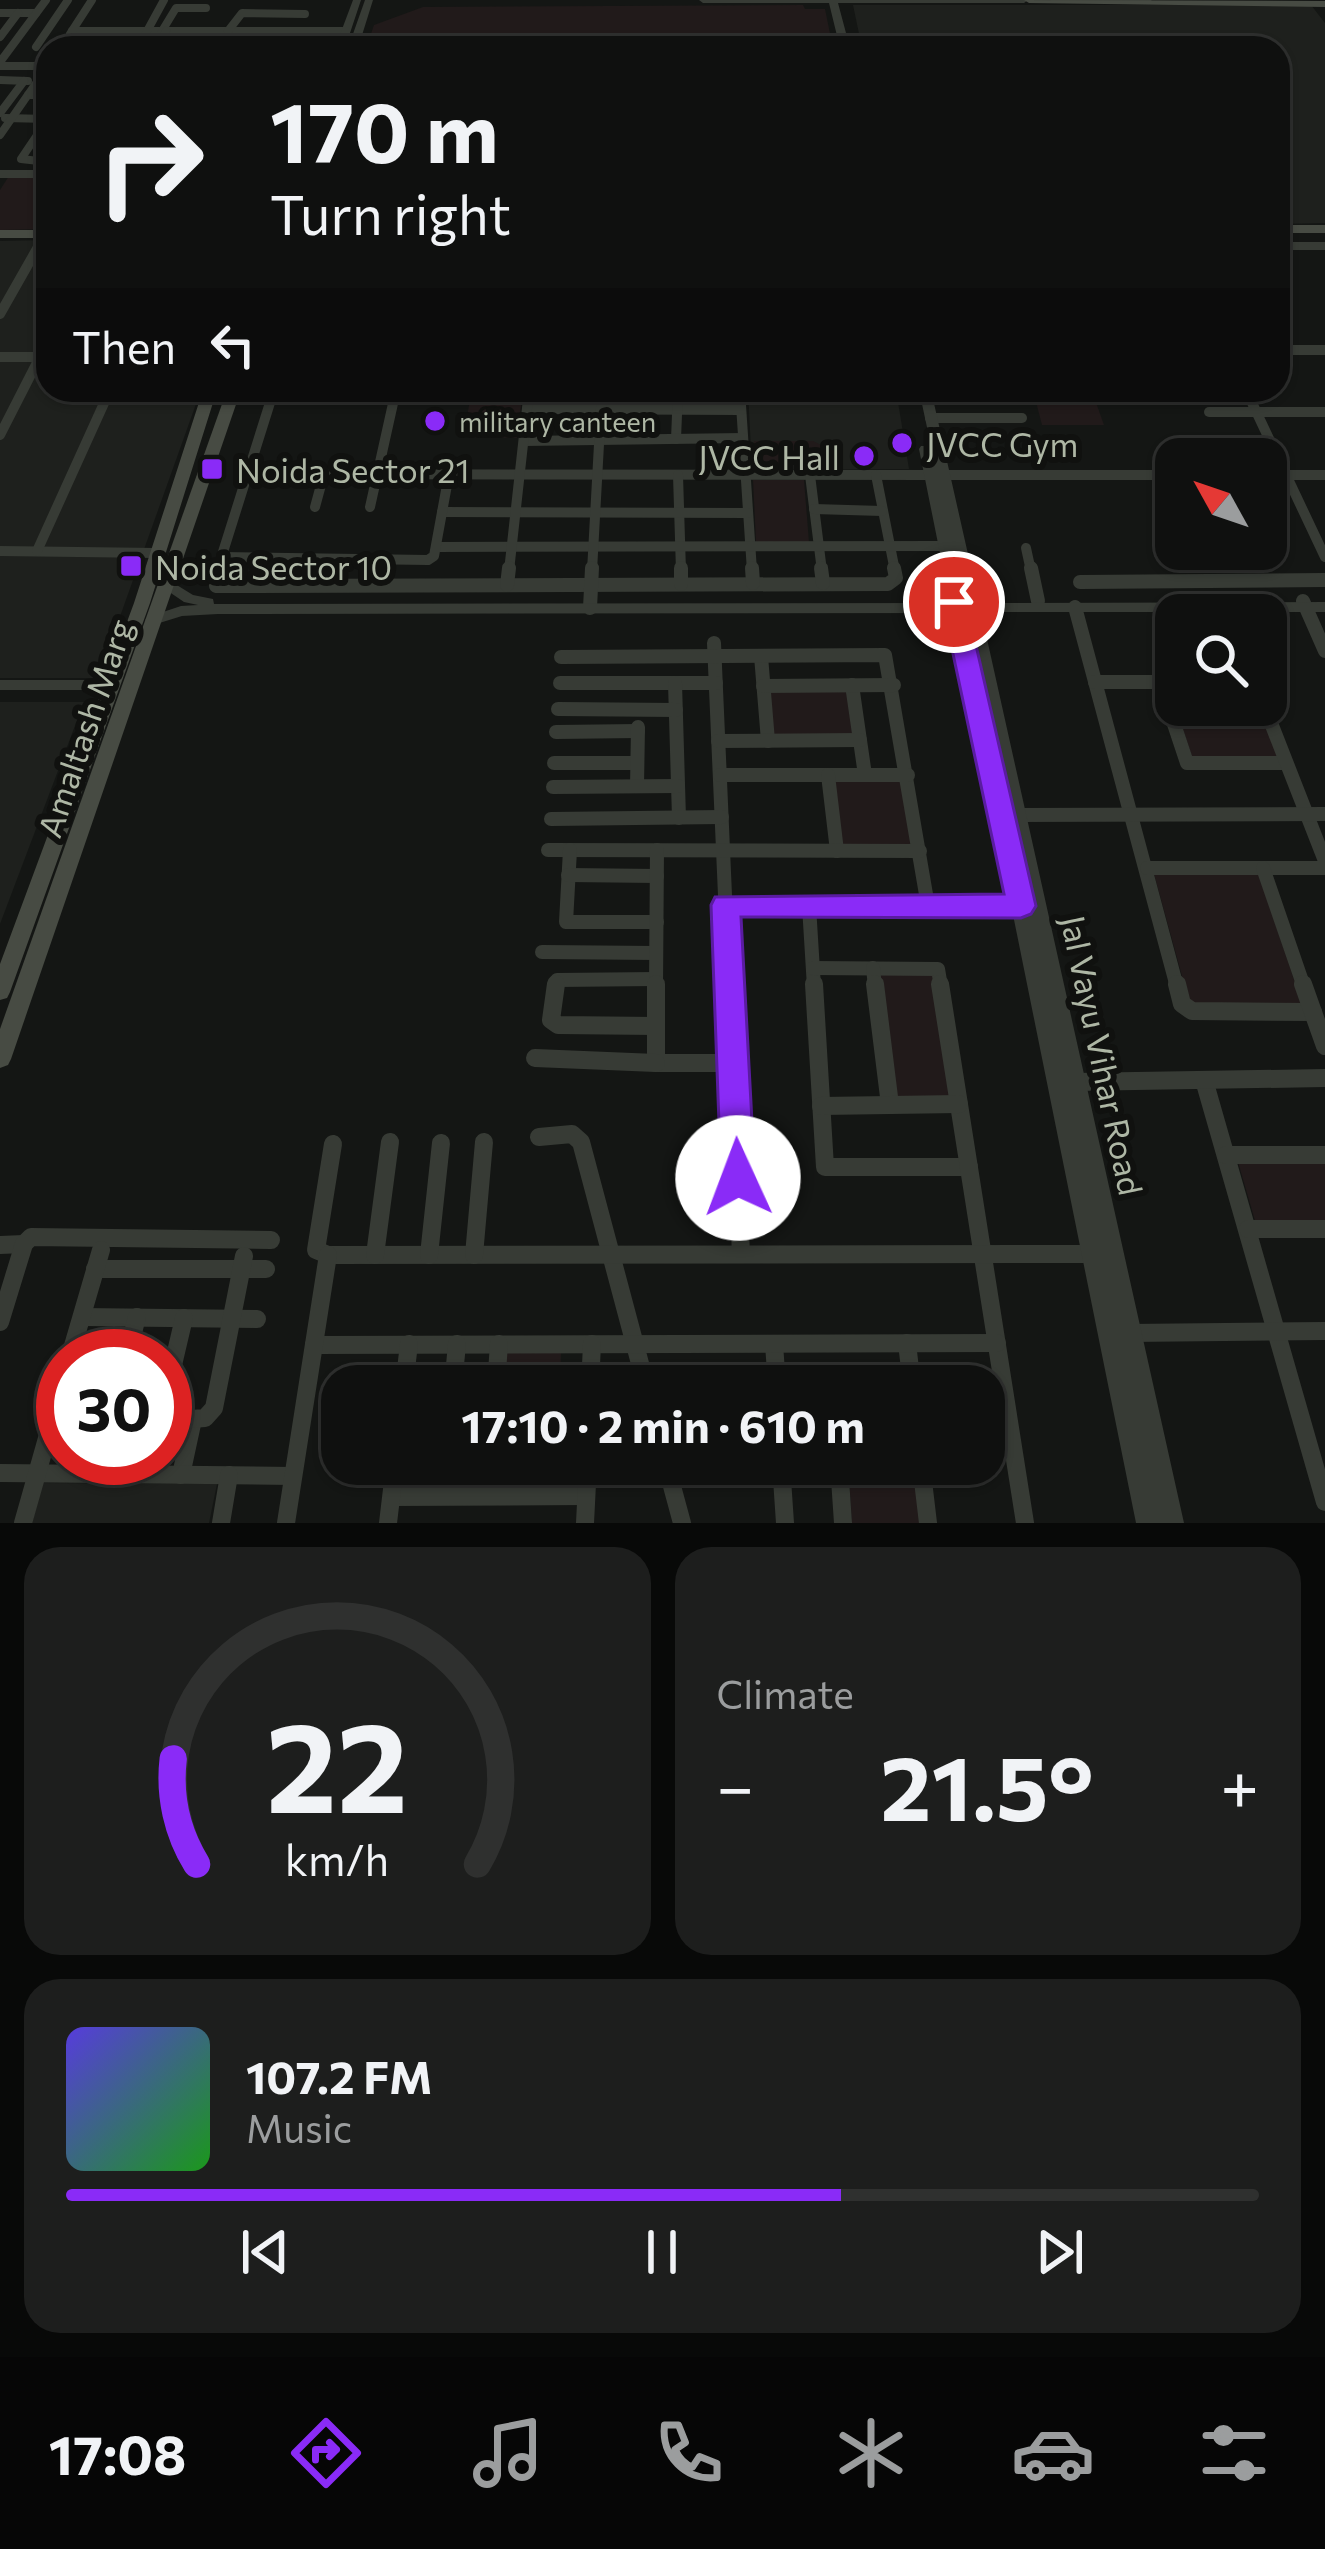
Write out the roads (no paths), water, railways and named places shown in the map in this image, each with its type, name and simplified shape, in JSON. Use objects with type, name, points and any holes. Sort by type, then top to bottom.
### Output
[{"type":"main road","points":[[1027,0],[1325,2]]},
{"type":"main road","points":[[0,234],[36,235]]},
{"type":"main road","points":[[1290,237],[1325,237]]},
{"type":"main road","name":"Amaltash Marg","points":[[0,992],[111,689],[205,402]]},
{"type":"main road","name":"Amaltash Marg","points":[[0,1059],[153,620],[209,474],[230,402]]},
{"type":"main road","points":[[196,426],[212,410],[220,409],[225,417]]},
{"type":"street","points":[[36,66],[0,64],[3,53],[46,0]]},
{"type":"street","points":[[43,36],[68,0]]},
{"type":"street","points":[[69,36],[92,0]]},
{"type":"street","points":[[144,36],[164,0]]},
{"type":"street","points":[[298,31],[311,0]]},
{"type":"street","points":[[344,36],[357,0]]},
{"type":"street","points":[[703,0],[1027,0]]},
{"type":"street","points":[[1054,0],[1311,1]]},
{"type":"street","points":[[357,36],[368,5],[383,2]]},
{"type":"street","points":[[838,3],[845,36]]},
{"type":"street","points":[[162,36],[175,9],[208,4]]},
{"type":"street","points":[[190,36],[208,4]]},
{"type":"street","points":[[0,13],[36,13]]},
{"type":"street","points":[[0,37],[19,13]]},
{"type":"street","points":[[228,31],[242,13],[305,14]]},
{"type":"street","points":[[72,31],[228,31],[246,36]]},
{"type":"street","points":[[298,31],[303,36]]},
{"type":"street","points":[[277,36],[298,31]]},
{"type":"street","points":[[324,36],[346,31]]},
{"type":"street","points":[[1,82],[36,80]]},
{"type":"street","points":[[0,135],[4,116],[24,81]]},
{"type":"street","points":[[4,116],[36,84]]},
{"type":"street","points":[[28,95],[36,95]]},
{"type":"street","points":[[4,116],[36,118]]},
{"type":"street","points":[[36,137],[21,159],[36,161]]},
{"type":"street","points":[[32,174],[36,167]]},
{"type":"street","points":[[0,174],[36,174]]},
{"type":"street","points":[[0,314],[36,253]]},
{"type":"street","points":[[1290,350],[1325,350]]},
{"type":"street","points":[[0,357],[36,357]]},
{"type":"street","points":[[0,435],[36,371]]},
{"type":"street","points":[[37,551],[105,402]]},
{"type":"street","points":[[270,402],[216,586],[507,585],[591,598],[681,584],[893,582],[876,475]]},
{"type":"street","points":[[370,507],[393,402]]},
{"type":"street","points":[[507,585],[528,402]]},
{"type":"street","points":[[591,598],[601,402]]},
{"type":"street","points":[[676,439],[678,402]]},
{"type":"street","points":[[741,402],[753,584]]},
{"type":"street","points":[[917,402],[964,601]]},
{"type":"street","points":[[927,402],[944,546],[964,601]]},
{"type":"street","points":[[1251,402],[1268,438]]},
{"type":"street","points":[[527,409],[741,410]]},
{"type":"street","points":[[1209,412],[1325,412]]},
{"type":"street","points":[[930,418],[1022,418]]},
{"type":"street","points":[[524,441],[742,439]]},
{"type":"street","points":[[248,474],[1155,475]]},
{"type":"street","points":[[315,507],[324,474]]},
{"type":"street","points":[[222,557],[428,560],[436,547],[449,474]]},
{"type":"street","points":[[678,475],[681,584]]},
{"type":"street","points":[[810,475],[824,583]]},
{"type":"street","points":[[1287,475],[1325,475]]},
{"type":"street","points":[[1287,477],[1325,557]]},
{"type":"street","points":[[814,509],[882,511]]},
{"type":"street","points":[[442,512],[748,513]]},
{"type":"street","points":[[436,547],[944,546]]},
{"type":"street","points":[[1026,548],[1038,601]]},
{"type":"street","points":[[0,551],[157,553]]},
{"type":"street","points":[[1080,582],[1325,580]]},
{"type":"street","points":[[166,584],[189,605]]},
{"type":"street","points":[[153,620],[189,605],[591,598],[712,605],[1325,604]]},
{"type":"street","points":[[964,601],[1155,609]]},
{"type":"street","name":"Jal Vayu Vihar Road","points":[[964,601],[1017,815],[1029,906],[1075,1082],[1148,1523]]},
{"type":"street","name":"Jal Vayu Vihar Road","points":[[964,601],[1102,1254],[1129,1333],[1172,1523]]},
{"type":"street","points":[[1287,606],[1304,604]]},
{"type":"street","points":[[1304,604],[1325,651]]},
{"type":"street","points":[[1075,607],[1186,1008],[1313,1012]]},
{"type":"street","points":[[561,657],[714,650],[761,656],[880,652],[889,659],[928,906]]},
{"type":"street","points":[[714,650],[741,1254]]},
{"type":"street","points":[[761,656],[768,741]]},
{"type":"street","points":[[1095,682],[1155,682]]},
{"type":"street","points":[[560,683],[716,683]]},
{"type":"street","points":[[675,683],[679,818]]},
{"type":"street","points":[[852,685],[865,775]]},
{"type":"street","points":[[764,686],[893,685]]},
{"type":"street","points":[[0,689],[111,689]]},
{"type":"street","points":[[558,710],[676,710]]},
{"type":"street","points":[[637,786],[638,710]]},
{"type":"street","points":[[1178,726],[1186,763],[1286,763]]},
{"type":"street","points":[[1147,868],[1325,865],[1272,726]]},
{"type":"street","points":[[556,732],[638,731]]},
{"type":"street","points":[[718,741],[860,740]]},
{"type":"street","points":[[554,763],[637,763]]},
{"type":"street","points":[[720,775],[908,775]]},
{"type":"street","points":[[828,775],[837,850]]},
{"type":"street","points":[[553,787],[678,786]]},
{"type":"street","points":[[1017,815],[1325,814]]},
{"type":"street","points":[[550,819],[722,817]]},
{"type":"street","points":[[548,850],[920,851]]},
{"type":"street","points":[[570,850],[566,922],[657,922]]},
{"type":"street","points":[[656,1063],[657,850]]},
{"type":"street","points":[[1264,868],[1325,1046]]},
{"type":"street","points":[[568,875],[657,876]]},
{"type":"street","points":[[726,905],[1029,906]]},
{"type":"street","points":[[809,906],[825,1167],[969,1167]]},
{"type":"street","points":[[542,952],[656,953]]},
{"type":"street","points":[[813,968],[938,969],[1025,1523]]},
{"type":"street","points":[[874,968],[890,1105]]},
{"type":"street","points":[[656,979],[557,980],[551,1020],[558,1025],[656,1026]]},
{"type":"street","points":[[535,1058],[733,1063]]},
{"type":"street","points":[[1075,1082],[1325,1078]]},
{"type":"street","points":[[1204,1080],[1325,1502]]},
{"type":"street","points":[[821,1106],[959,1104]]},
{"type":"street","points":[[539,1137],[572,1134],[581,1142],[640,1365]]},
{"type":"street","points":[[375,1255],[390,1142]]},
{"type":"street","points":[[429,1255],[441,1142]]},
{"type":"street","points":[[474,1255],[484,1142]]},
{"type":"street","points":[[333,1144],[316,1250],[328,1255],[1102,1254]]},
{"type":"street","points":[[1226,1155],[1325,1155]]},
{"type":"street","points":[[1248,1229],[1325,1228]]},
{"type":"street","points":[[0,1246],[24,1244],[39,1235],[271,1240]]},
{"type":"street","points":[[0,1322],[24,1244]]},
{"type":"street","points":[[286,1523],[328,1255]]},
{"type":"street","points":[[78,1329],[98,1260],[243,1263],[266,1269]]},
{"type":"street","points":[[192,1419],[205,1418],[214,1408],[243,1263]]},
{"type":"street","points":[[82,1317],[256,1319]]},
{"type":"street","points":[[133,1329],[136,1318]]},
{"type":"street","points":[[181,1329],[184,1318]]},
{"type":"street","points":[[1129,1333],[1325,1331]]},
{"type":"street","points":[[774,1343],[776,1365]]},
{"type":"street","points":[[907,1343],[910,1365]]},
{"type":"street","points":[[314,1345],[997,1343]]},
{"type":"street","points":[[407,1365],[410,1344]]},
{"type":"street","points":[[455,1365],[457,1344]]},
{"type":"street","points":[[498,1365],[499,1344]]},
{"type":"street","points":[[591,1365],[592,1344]]},
{"type":"street","points":[[0,1472],[36,1473]]},
{"type":"street","points":[[192,1475],[293,1476]]},
{"type":"street","points":[[221,1523],[229,1475]]},
{"type":"street","points":[[23,1523],[36,1477]]},
{"type":"street","points":[[388,1523],[393,1485]]},
{"type":"street","points":[[586,1523],[587,1485]]},
{"type":"street","points":[[672,1485],[682,1523]]},
{"type":"street","points":[[782,1485],[784,1523]]},
{"type":"street","points":[[840,1485],[843,1523]]},
{"type":"street","points":[[923,1485],[928,1523]]},
{"type":"street","points":[[392,1497],[586,1496]]},
{"type":"place","name":"military canteen","points":[[435,421]]},
{"type":"place","name":"JVCC Gym","points":[[902,443]]},
{"type":"place","name":"JVCC Hall","points":[[864,456]]},
{"type":"place","name":"Noida Sector 21","points":[[212,469]]},
{"type":"place","name":"Noida Sector 10","points":[[131,566]]}]
